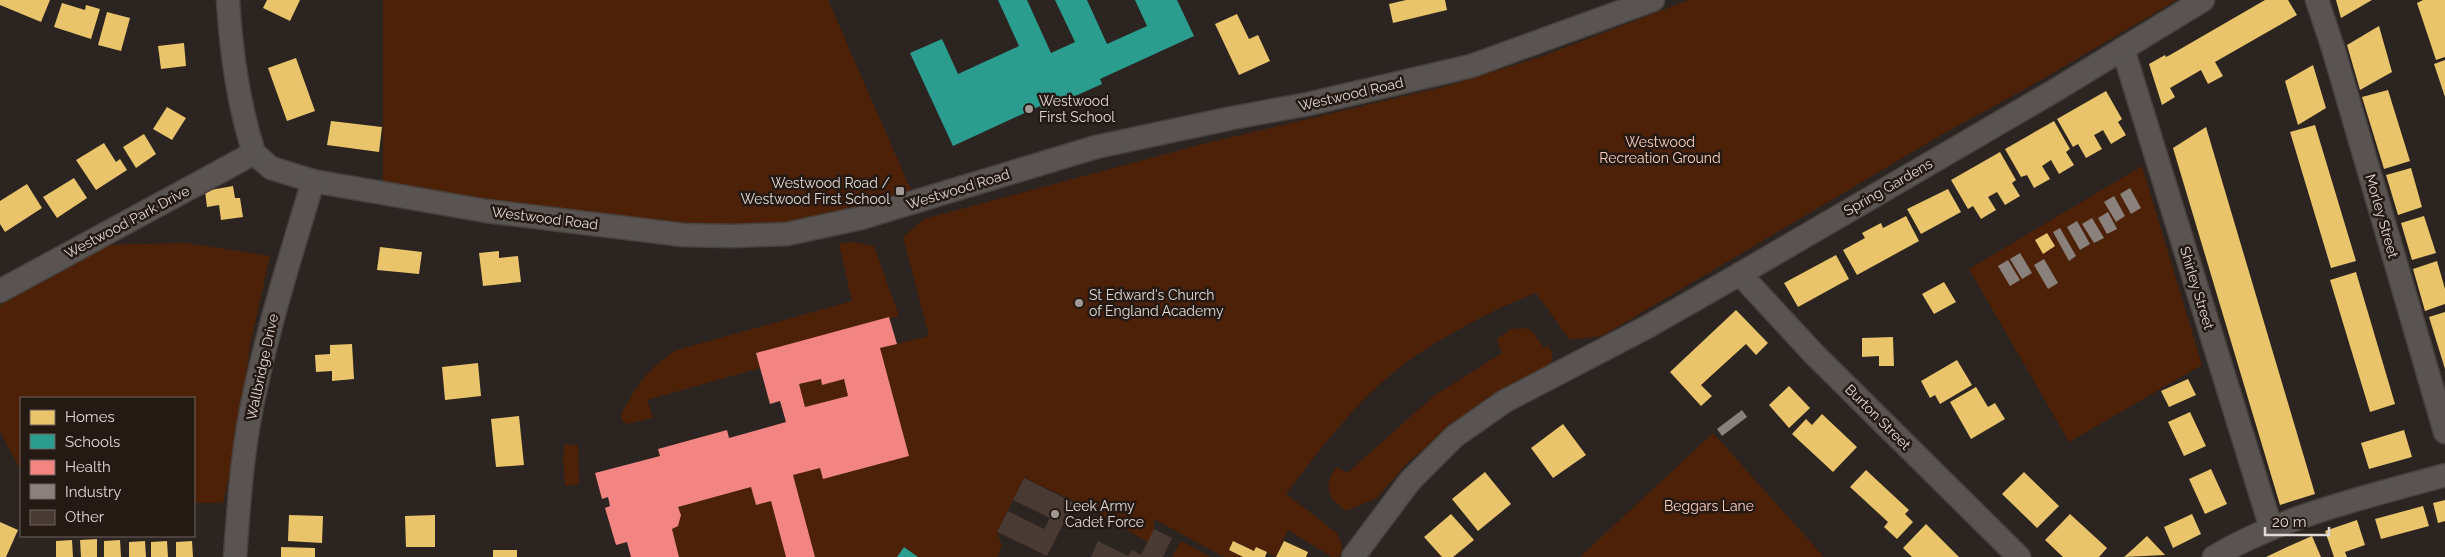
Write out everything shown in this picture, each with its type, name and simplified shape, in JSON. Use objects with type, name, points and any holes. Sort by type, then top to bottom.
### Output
[{"type":"street","points":[[228,0],[236,81],[243,119],[254,153]]},
{"type":"street","name":"Westwood Road","points":[[254,153],[271,168],[313,181],[486,211],[683,234],[733,236],[787,234],[861,218],[1096,147],[1308,104],[1471,66],[1653,0]]},
{"type":"street","name":"Spring Gardens","points":[[1354,557],[1410,481],[1455,436],[1506,401],[1569,366],[1647,327],[1740,274],[2124,49],[2203,0]]},
{"type":"street","name":"Morley Street","points":[[2317,0],[2333,48],[2445,432]]},
{"type":"street","name":"Shirley Street","points":[[2124,49],[2271,528]]},
{"type":"street","name":"Westwood Park Drive","points":[[0,291],[254,153]]},
{"type":"street","name":"Wallbridge Drive","points":[[234,557],[255,388],[278,298],[313,181]]},
{"type":"street","name":"Burton Street","points":[[1740,274],[1813,353],[2019,557]]},
{"type":"street","points":[[2214,557],[2271,528],[2445,474]]},
{"type":"green space","points":[[383,0],[828,0],[911,190],[754,235],[383,193]]},
{"type":"green space","name":"St Edward's Church of England Academy","points":[[1689,0],[2177,0],[2034,84],[1941,135],[1602,336],[1570,340],[1536,293],[1474,321],[1415,356],[1379,385],[1345,420],[1286,494],[1338,534],[1343,552],[1338,557],[1332,557],[1288,530],[1276,557],[1256,547],[1254,551],[1234,541],[1243,557],[1224,557],[1154,519],[1154,529],[1148,542],[1093,510],[1024,478],[997,532],[1002,546],[997,557],[918,557],[904,547],[897,557],[815,557],[793,475],[820,468],[824,479],[909,456],[880,348],[929,336],[903,237],[924,219],[1207,143],[1451,85],[1543,56]]},
{"type":"green space","points":[[2142,166],[2202,365],[2069,442],[1969,269]]},
{"type":"green space","points":[[852,242],[874,246],[899,316],[756,353],[760,368],[647,400],[653,418],[627,424],[621,419],[628,402],[645,377],[658,363],[677,350],[852,301],[839,244]]},
{"type":"green space","points":[[186,243],[270,256],[250,346],[238,436],[223,503],[195,503],[195,397],[20,397],[20,469],[0,431],[0,306],[28,285],[98,245]]},
{"type":"green space","points":[[1524,328],[1532,331],[1544,348],[1548,346],[1552,352],[1551,366],[1446,431],[1407,463],[1377,498],[1346,511],[1331,498],[1329,481],[1337,467],[1347,473],[1435,395],[1502,353],[1497,339],[1511,329]]},
{"type":"green space","points":[[821,379],[822,384],[844,379],[848,396],[805,407],[799,384]]},
{"type":"green space","name":"Beggars Lane","points":[[1713,433],[1824,557],[1580,557]]},
{"type":"green space","points":[[565,444],[578,445],[579,484],[565,486],[563,456]]},
{"type":"green space","points":[[751,487],[756,505],[771,501],[786,557],[679,557],[672,529],[678,526],[681,515],[678,507]]},
{"type":"green space","points":[[1181,541],[1211,557],[1172,557]]},
{"type":"building: Homes","points":[[0,0],[50,0],[41,22],[0,5]]},
{"type":"building: Homes","points":[[267,0],[300,0],[290,21],[263,8]]},
{"type":"building: Homes","points":[[1406,0],[1445,0],[1447,10],[1393,23],[1389,4]]},
{"type":"building: Homes","points":[[2265,0],[2288,0],[2297,15],[2215,62],[2223,76],[2208,84],[2201,70],[2170,88],[2175,97],[2162,105],[2149,64],[2165,55],[2166,57],[2170,55]]},
{"type":"building: Homes","points":[[2336,0],[2372,0],[2341,18]]},
{"type":"building: Homes","points":[[2423,0],[2445,0],[2445,57],[2436,60],[2417,3]]},
{"type":"building: Homes","points":[[62,3],[85,10],[86,5],[100,9],[91,39],[54,27]]},
{"type":"building: Homes","points":[[107,12],[130,18],[121,51],[98,45]]},
{"type":"building: Homes","points":[[1237,14],[1249,39],[1258,35],[1270,61],[1239,75],[1215,24]]},
{"type":"building: Homes","points":[[2379,26],[2392,72],[2360,90],[2347,45]]},
{"type":"building: Homes","points":[[184,43],[186,66],[161,69],[158,46]]},
{"type":"building: Homes","points":[[296,58],[315,111],[287,121],[268,68]]},
{"type":"building: Homes","points":[[2445,60],[2445,97],[2434,64]]},
{"type":"building: Homes","points":[[2313,65],[2326,108],[2298,125],[2285,81]]},
{"type":"building: Homes","points":[[2388,90],[2410,161],[2384,169],[2362,97]]},
{"type":"building: Homes","points":[[2106,91],[2122,119],[2118,122],[2126,135],[2111,144],[2103,130],[2094,135],[2102,149],[2086,158],[2078,144],[2073,147],[2057,119]]},
{"type":"building: Homes","points":[[167,107],[186,118],[172,140],[153,129]]},
{"type":"building: Homes","points":[[331,121],[382,127],[379,152],[327,145]]},
{"type":"building: Homes","points":[[2054,121],[2070,149],[2066,152],[2074,165],[2059,174],[2051,160],[2042,166],[2050,179],[2034,188],[2027,175],[2021,177],[2005,149]]},
{"type":"building: Homes","points":[[2315,125],[2356,261],[2331,268],[2290,132]]},
{"type":"building: Homes","points":[[2206,127],[2315,494],[2280,505],[2173,148]]},
{"type":"building: Homes","points":[[144,134],[156,154],[136,168],[123,147]]},
{"type":"building: Homes","points":[[104,143],[116,162],[120,159],[127,170],[96,190],[76,160]]},
{"type":"building: Homes","points":[[2000,152],[2016,180],[2012,183],[2020,196],[2005,205],[1997,192],[1988,197],[1996,210],[1981,219],[1973,206],[1968,209],[1951,180]]},
{"type":"building: Homes","points":[[2411,168],[2422,207],[2398,215],[2386,175]]},
{"type":"building: Homes","points":[[74,178],[87,198],[57,218],[43,197]]},
{"type":"building: Homes","points":[[27,184],[42,208],[5,232],[0,224],[0,201]]},
{"type":"building: Homes","points":[[233,186],[235,198],[240,198],[243,217],[221,220],[219,205],[207,207],[205,191]]},
{"type":"building: Homes","points":[[1948,189],[1961,212],[1921,234],[1907,209]]},
{"type":"building: Homes","points":[[1906,216],[1919,241],[1857,275],[1843,250],[1865,238],[1862,233],[1881,223],[1883,228]]},
{"type":"building: Homes","points":[[2424,216],[2436,253],[2412,260],[2401,223]]},
{"type":"building: Homes","points":[[2047,233],[2055,246],[2043,254],[2035,240]]},
{"type":"building: Homes","points":[[380,247],[422,252],[419,274],[377,270]]},
{"type":"building: Homes","points":[[499,251],[499,258],[518,256],[521,282],[483,286],[479,253]]},
{"type":"building: Homes","points":[[1836,255],[1849,279],[1798,307],[1784,283]]},
{"type":"building: Homes","points":[[2437,261],[2445,289],[2445,304],[2425,311],[2413,269]]},
{"type":"building: Homes","points":[[2356,272],[2395,404],[2370,412],[2330,280]]},
{"type":"building: Homes","points":[[1944,282],[1956,302],[1934,314],[1922,294]]},
{"type":"building: Homes","points":[[1736,310],[1768,343],[1756,355],[1746,344],[1701,385],[1712,396],[1701,406],[1670,372]]},
{"type":"building: Homes","points":[[2445,312],[2445,369],[2429,317]]},
{"type":"building: Homes","points":[[1893,337],[1894,366],[1879,366],[1879,356],[1862,357],[1862,338]]},
{"type":"building: Homes","points":[[352,344],[354,379],[332,381],[332,371],[316,372],[315,355],[330,354],[330,345]]},
{"type":"building: Homes","points":[[1957,360],[1972,385],[1940,404],[1935,395],[1930,398],[1921,381]]},
{"type":"building: Homes","points":[[478,363],[481,396],[445,400],[442,367]]},
{"type":"building: Homes","points":[[2188,379],[2196,395],[2169,407],[2161,391]]},
{"type":"building: Homes","points":[[1789,386],[1810,408],[1789,428],[1769,405]]},
{"type":"building: Homes","points":[[1976,387],[1988,407],[1995,403],[2005,419],[1971,439],[1950,402]]},
{"type":"building: Homes","points":[[2190,412],[2206,446],[2184,456],[2168,422]]},
{"type":"building: Homes","points":[[1822,414],[1857,447],[1833,472],[1792,434],[1806,419],[1812,425]]},
{"type":"building: Homes","points":[[519,416],[524,465],[496,467],[491,419]]},
{"type":"building: Homes","points":[[1563,424],[1586,455],[1553,478],[1531,448]]},
{"type":"building: Homes","points":[[2404,430],[2412,457],[2369,469],[2361,443]]},
{"type":"building: Homes","points":[[2211,469],[2227,504],[2205,514],[2189,479]]},
{"type":"building: Homes","points":[[1866,470],[1909,510],[1905,514],[1913,522],[1897,539],[1884,527],[1888,522],[1850,487]]},
{"type":"building: Homes","points":[[1485,472],[1511,504],[1478,531],[1452,499]]},
{"type":"building: Homes","points":[[2024,472],[2059,506],[2037,528],[2002,494]]},
{"type":"building: Homes","points":[[2445,500],[2445,521],[2438,523],[2433,503]]},
{"type":"building: Homes","points":[[2423,506],[2429,526],[2381,539],[2375,519]]},
{"type":"building: Homes","points":[[1451,514],[1474,540],[1453,557],[1442,557],[1424,537]]},
{"type":"building: Homes","points":[[2070,514],[2107,548],[2099,557],[2063,557],[2045,540]]},
{"type":"building: Homes","points":[[2192,514],[2201,534],[2173,548],[2164,527]]},
{"type":"building: Homes","points":[[289,515],[323,516],[322,543],[288,541]]},
{"type":"building: Homes","points":[[435,515],[435,547],[406,547],[405,516]]},
{"type":"building: Homes","points":[[2357,520],[2365,545],[2345,552],[2347,557],[2334,557],[2325,531]]},
{"type":"building: Homes","points":[[0,522],[18,530],[6,557],[0,557]]},
{"type":"building: Homes","points":[[1926,524],[1959,557],[1912,557],[1903,548]]},
{"type":"building: Homes","points":[[2147,536],[2165,555],[2124,557],[2133,549]]},
{"type":"building: Homes","points":[[2312,536],[2321,557],[2266,557],[2287,547]]},
{"type":"building: Homes","points":[[97,539],[97,557],[81,557],[80,540]]},
{"type":"building: Homes","points":[[72,540],[73,557],[56,557],[56,541]]},
{"type":"building: Homes","points":[[120,540],[121,557],[104,557],[104,541]]},
{"type":"building: Homes","points":[[145,541],[146,557],[129,557],[129,542]]},
{"type":"building: Homes","points":[[167,541],[168,557],[151,557],[151,542]]},
{"type":"building: Homes","points":[[192,541],[193,557],[176,557],[176,542]]},
{"type":"building: Homes","points":[[1233,541],[1254,551],[1256,547],[1267,552],[1265,557],[1243,557],[1229,550]]},
{"type":"building: Homes","points":[[1284,541],[1308,552],[1306,557],[1276,557]]},
{"type":"building: Homes","points":[[281,547],[315,548],[315,557],[281,557]]},
{"type":"building: Homes","points":[[493,550],[517,550],[517,557],[493,557]]},
{"type":"building: Schools","points":[[998,0],[1027,0],[1051,53],[1075,42],[1055,0],[1087,0],[1107,44],[1147,26],[1135,0],[1177,0],[1194,36],[1100,79],[1102,84],[1042,111],[1040,106],[953,146],[910,53],[942,39],[958,74],[1019,46]]},
{"type":"building: Schools","points":[[904,547],[918,557],[897,557]]},
{"type":"building: Health","points":[[889,317],[897,344],[880,348],[909,456],[823,479],[820,468],[793,475],[815,557],[786,557],[771,501],[756,505],[751,487],[678,507],[681,515],[678,526],[672,529],[679,557],[631,557],[627,542],[616,545],[605,508],[610,506],[608,497],[602,499],[595,473],[660,456],[658,449],[727,430],[729,438],[786,422],[780,401],[770,404],[756,353]],"holes":[[[821,379],[822,385],[844,379],[848,396],[805,407],[799,384]]]},
{"type":"building: Industry","points":[[2130,188],[2141,208],[2131,214],[2120,194]]},
{"type":"building: Industry","points":[[2114,196],[2125,216],[2116,222],[2104,202]]},
{"type":"building: Industry","points":[[2108,212],[2117,229],[2107,234],[2098,218]]},
{"type":"building: Industry","points":[[2092,218],[2104,238],[2094,243],[2082,224]]},
{"type":"building: Industry","points":[[2077,221],[2090,244],[2080,250],[2067,227]]},
{"type":"building: Industry","points":[[2060,228],[2076,256],[2069,261],[2053,232]]},
{"type":"building: Industry","points":[[2020,253],[2032,273],[2022,279],[2010,259]]},
{"type":"building: Industry","points":[[2044,259],[2058,283],[2048,289],[2034,265]]},
{"type":"building: Industry","points":[[2008,260],[2020,280],[2010,286],[1998,266]]},
{"type":"building: Industry","points":[[1742,410],[1747,417],[1722,436],[1717,429]]},
{"type":"building: Other","name":"Leek Army Cadet Force","points":[[1024,478],[1074,503],[1047,556],[997,532],[1008,511],[1044,529],[1050,518],[1013,500]]},
{"type":"building: Other","points":[[1154,529],[1172,538],[1163,557],[1091,557],[1098,541],[1128,556],[1132,550],[1141,555]]},
{"type":"place","name":"Westwood First School","points":[[1029,109]]},
{"type":"place","name":"Westwood Road / Westwood First School","points":[[900,191]]},
{"type":"place","name":"St Edward's Church of England Academy","points":[[1079,303]]},
{"type":"place","name":"Leek Army Cadet Force","points":[[1055,514]]},
{"type":"park label","name":"Westwood Recreation Ground","points":[[1660,150]]}]
